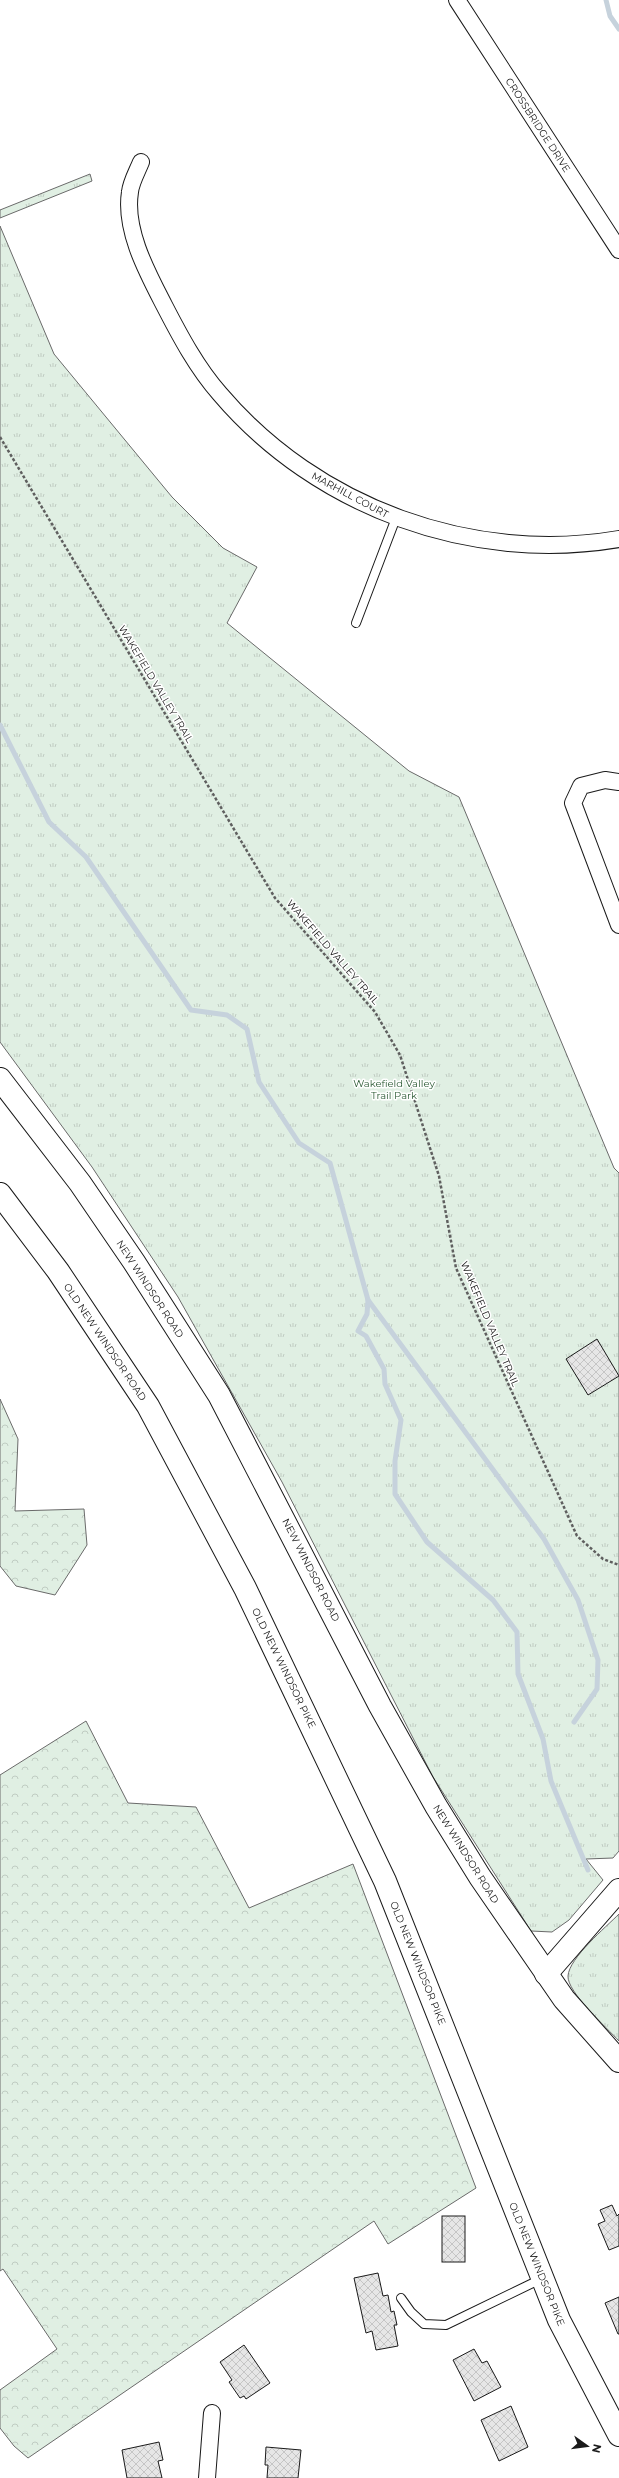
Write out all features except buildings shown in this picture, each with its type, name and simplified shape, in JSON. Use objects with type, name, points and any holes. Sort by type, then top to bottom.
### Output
[{"type":"street","name":"CROSSBRIDGE DRIVE","points":[[456,0],[619,250]]},
{"type":"street","name":"MARHILL COURT","points":[[141,162],[130,192],[130,221],[147,272],[192,357],[220,395],[275,447],[310,474],[396,518],[452,535],[502,543],[562,546],[619,539]]},
{"type":"street","points":[[619,782],[605,780],[581,786],[573,803],[619,925]]},
{"type":"street","name":"NEW WINDSOR ROAD","points":[[0,1079],[80,1183],[134,1262],[219,1395],[380,1706],[436,1806],[480,1878],[564,1999],[619,2061]]},
{"type":"street","name":"OLD NEW WINDSOR ROAD","points":[[0,1194],[58,1271],[127,1373],[199,1498]]},
{"type":"street","name":"OLD NEW WINDSOR PIKE","points":[[199,1498],[246,1588],[385,1881],[559,2320],[619,2435]]},
{"type":"street","points":[[546,1974],[619,1890]]},
{"type":"street","points":[[207,2478],[212,2413]]},
{"type":"lane","points":[[356,623],[396,518]]},
{"type":"lane","points":[[401,2298],[411,2312],[424,2324],[446,2325],[542,2278]]},
{"type":"path","name":"WAKEFIELD VALLEY TRAIL","points":[[0,436],[275,898],[375,1012],[400,1055],[439,1176],[456,1268],[577,1536],[603,1559],[619,1565]]},
{"type":"green space","points":[[90,174],[92,181],[0,218],[0,210]]},
{"type":"green space","name":"Wakefield Valley Trail Park","points":[[0,226],[54,354],[172,497],[223,548],[257,567],[227,623],[409,771],[459,797],[614,1168],[619,1173],[619,1851],[613,1858],[586,1859],[603,1880],[569,1920],[552,1932],[531,1931],[433,1777],[282,1482],[178,1297],[92,1167],[0,1042]]},
{"type":"green space","points":[[0,1399],[18,1439],[15,1511],[84,1509],[87,1545],[55,1595],[16,1586],[0,1566]]},
{"type":"green space","points":[[86,1721],[128,1803],[196,1807],[249,1908],[353,1864],[476,2188],[388,2244],[374,2221],[28,2458],[14,2446],[0,2428],[0,2390],[57,2349],[3,2269],[0,2271],[0,1775]]},
{"type":"green space","points":[[619,1914],[619,2041],[581,2000],[569,1983],[568,1976],[570,1969],[581,1952]]},
{"type":"waterway","points":[[606,0],[610,16],[619,29]]},
{"type":"waterway","points":[[0,725],[49,822],[86,857],[191,1010],[227,1015],[247,1029],[259,1082],[299,1143],[330,1163],[368,1300],[367,1314],[358,1331],[366,1336],[384,1369],[385,1384],[401,1420],[395,1461],[395,1494],[427,1542],[493,1600],[517,1632],[518,1674],[543,1739],[551,1781],[588,1870]]},
{"type":"waterway","points":[[368,1300],[544,1539],[578,1600],[598,1660],[597,1689],[574,1722]]}]
